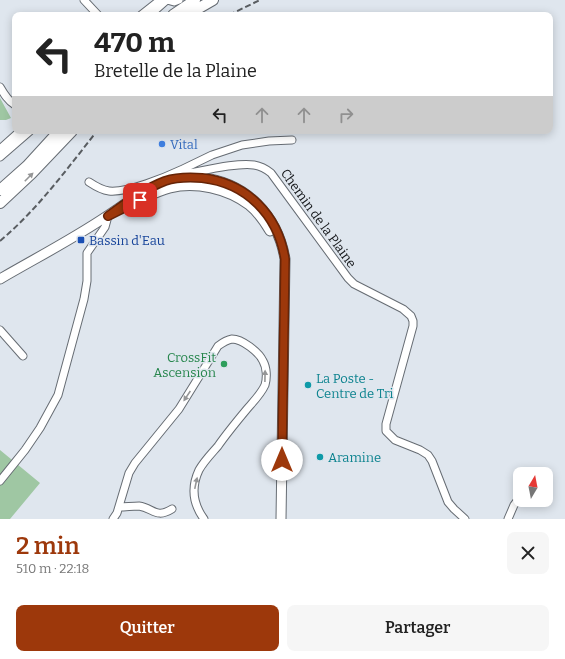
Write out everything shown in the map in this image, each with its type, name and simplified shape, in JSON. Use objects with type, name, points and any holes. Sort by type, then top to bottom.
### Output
[{"type":"highway","points":[[177,12],[195,0]]},
{"type":"highway","points":[[193,12],[213,0]]},
{"type":"highway","points":[[0,190],[27,166],[56,134]]},
{"type":"highway","points":[[0,203],[18,188],[69,134]]},
{"type":"main road","points":[[0,278],[108,216],[126,202],[148,189],[166,181],[184,177],[210,179],[227,184],[252,198],[261,207],[278,233],[285,259],[281,519]]},
{"type":"street","points":[[84,0],[95,12]]},
{"type":"street","points":[[145,12],[160,0]]},
{"type":"street","points":[[153,12],[167,0],[174,2],[179,0]]},
{"type":"street","points":[[0,87],[7,98],[12,102]]},
{"type":"street","points":[[0,149],[17,134]]},
{"type":"street","points":[[0,158],[27,134]]},
{"type":"street","points":[[89,182],[100,189],[115,191],[133,188],[184,177],[212,155],[242,145],[268,141],[292,140]]},
{"type":"street","name":"Chemin de la Plaine","points":[[184,177],[242,164],[255,165],[264,168],[271,173],[354,284],[403,309],[410,316],[413,321],[413,326],[386,424],[386,431],[395,440],[420,450],[428,455],[432,461],[448,502],[465,519]]},
{"type":"street","points":[[0,481],[25,450],[40,428],[58,395],[84,299],[87,281],[88,253],[105,227],[108,216]]},
{"type":"street","points":[[0,330],[22,356]]},
{"type":"street","points":[[113,519],[119,507],[127,480],[135,463],[178,409],[218,346],[224,341],[232,339],[241,341],[250,347],[263,360],[267,376],[265,386],[258,396],[235,423],[200,470],[195,485],[194,501],[198,511],[204,519]]},
{"type":"street","points":[[119,507],[140,506],[159,514],[172,509]]},
{"type":"street","points":[[508,519],[513,507]]},
{"type":"green space","points":[[0,98],[11,118],[0,120]]},
{"type":"green space","points":[[0,450],[40,483],[10,519],[0,519]]},
{"type":"railway","points":[[235,12],[260,0]]},
{"type":"railway","points":[[0,241],[39,203],[95,134]]},
{"type":"place","name":"Vital","points":[[162,144]]},
{"type":"place","name":"Bassin d'Eau","points":[[81,240]]},
{"type":"place","name":"CrossFit Ascension","points":[[224,364]]},
{"type":"place","name":"La Poste - Centre de Tri","points":[[308,385]]},
{"type":"place","name":"Aramine","points":[[320,457]]},
{"type":"route","points":[[140,200],[108,216],[126,202],[148,189],[166,181],[193,177],[210,179],[227,184],[252,198],[261,207],[278,233],[285,259],[282,460]]}]
